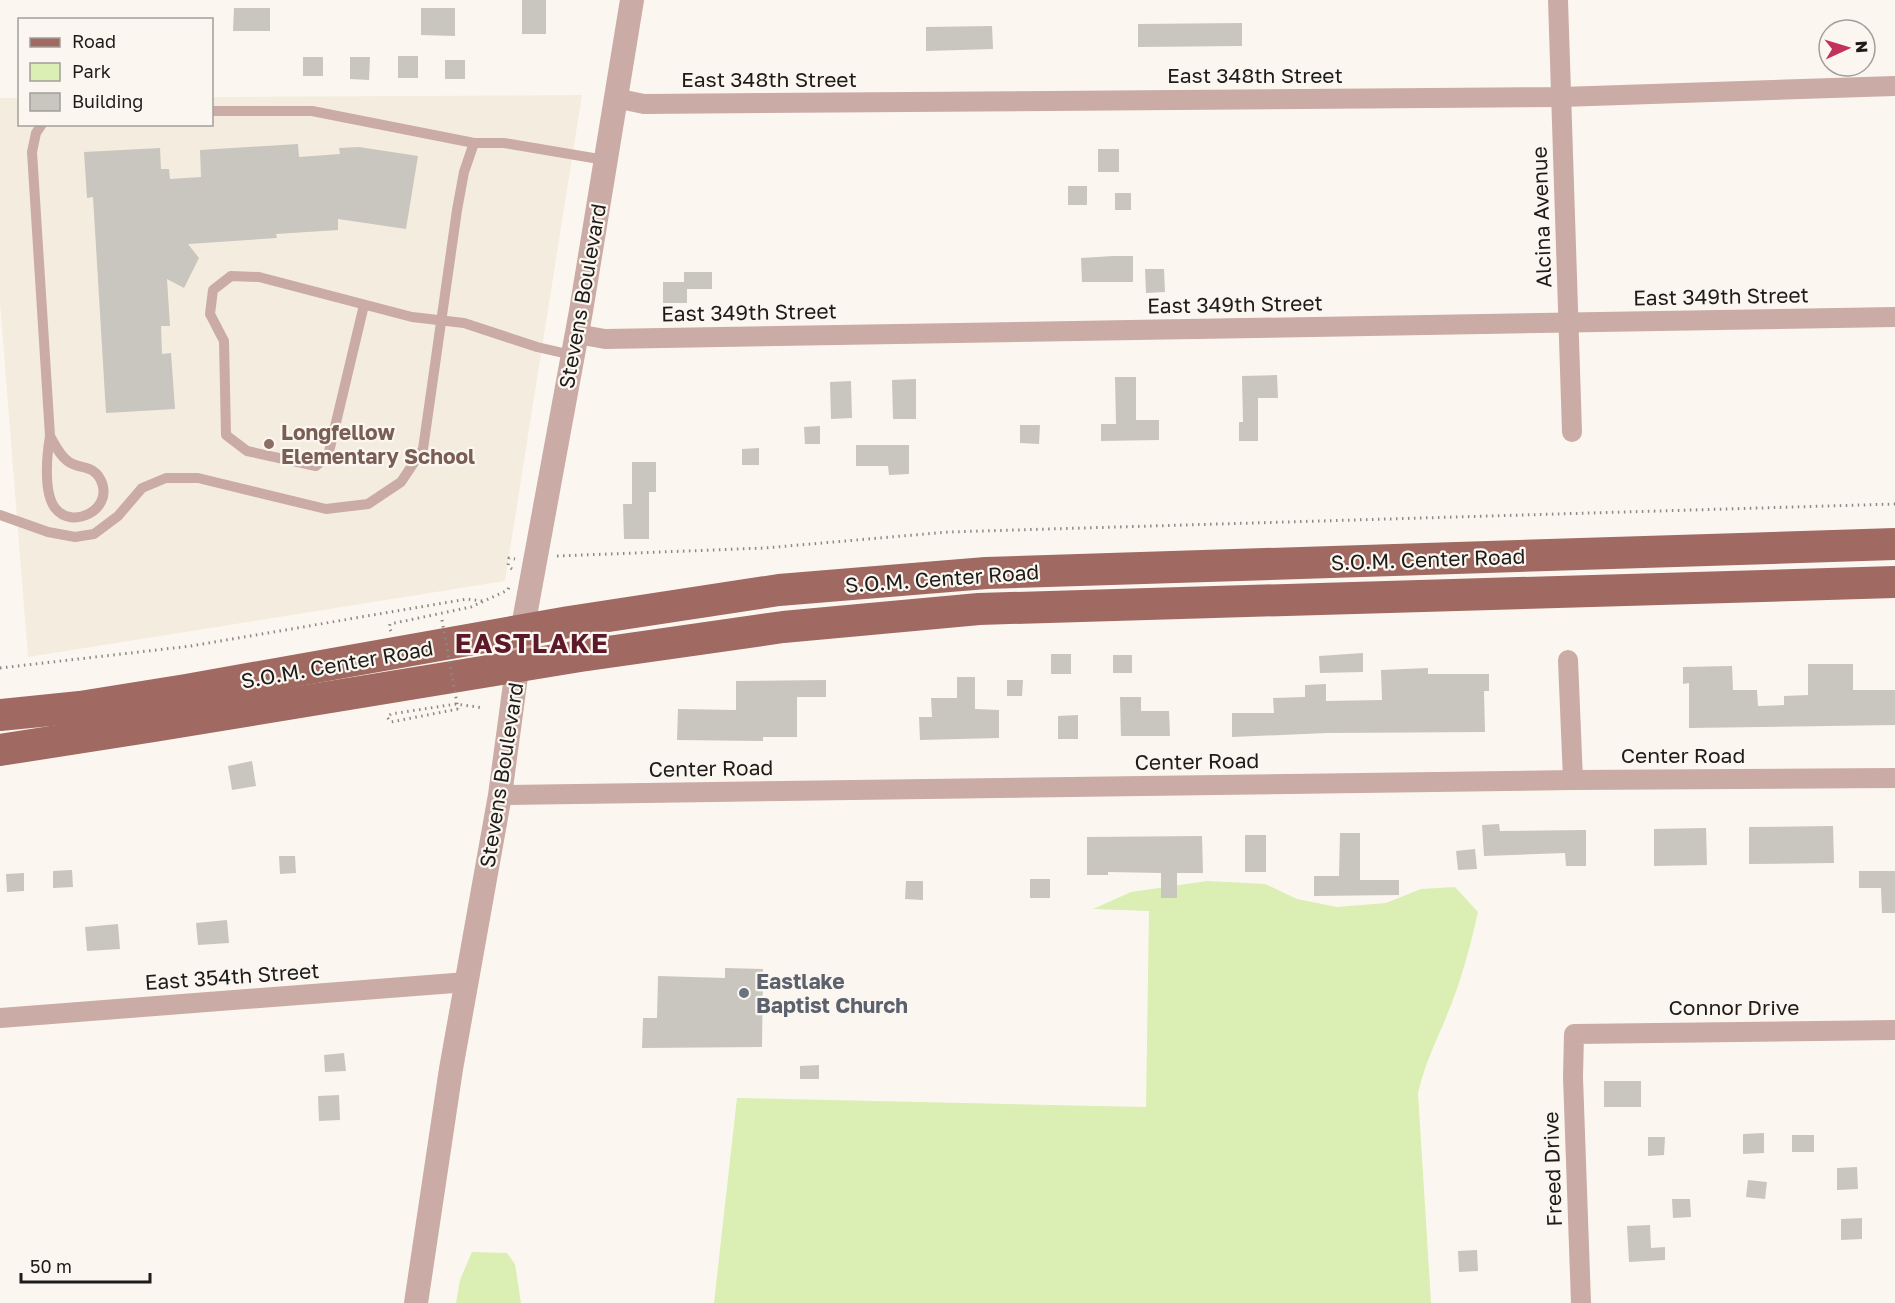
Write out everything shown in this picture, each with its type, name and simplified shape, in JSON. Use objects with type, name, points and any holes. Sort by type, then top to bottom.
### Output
[{"type":"main road","name":"S.O.M. Center Road","points":[[0,715],[80,707],[174,692],[581,620],[779,590],[986,573],[1895,544]]},
{"type":"main road","name":"S.O.M. Center Road","points":[[0,750],[580,656],[783,627],[980,609],[1895,582]]},
{"type":"street","name":"Stevens Boulevard","points":[[416,1303],[451,1069],[500,795],[522,632],[574,345],[632,0]]},
{"type":"street","name":"Alcina Avenue","points":[[1558,0],[1572,432]]},
{"type":"street","name":"East 348th Street","points":[[615,98],[656,104],[1561,97],[1895,86]]},
{"type":"street","name":"East 349th Street","points":[[574,345],[605,339],[1895,317]]},
{"type":"street","points":[[1568,660],[1573,780]]},
{"type":"street","name":"Center Road","points":[[500,795],[1573,780],[1895,778]]},
{"type":"street","name":"East 354th Street","points":[[0,1018],[467,982]]},
{"type":"street","name":"Connor Drive","points":[[1574,1034],[1895,1030]]},
{"type":"street","name":"Freed Drive","points":[[1574,1034],[1573,1077],[1581,1303]]},
{"type":"lane","points":[[213,111],[312,111],[474,143],[504,143],[605,160]]},
{"type":"lane","points":[[41,126],[36,133],[32,152],[50,436],[46,460],[50,493],[55,508],[68,517],[83,517],[95,511],[102,499],[103,485],[97,473],[87,467],[70,463],[58,451],[50,436]]},
{"type":"lane","points":[[0,515],[48,532],[75,537],[94,534],[118,516],[142,488],[166,478],[198,478],[326,509],[368,504],[401,482],[423,449],[464,172],[474,143]]},
{"type":"lane","points":[[364,305],[328,456],[316,466],[247,451],[226,435],[224,341],[210,314],[213,290],[231,276],[259,277],[412,317],[464,323],[537,347],[574,345]]},
{"type":"path","points":[[550,557],[765,548],[948,532],[1895,504]]},
{"type":"path","points":[[395,631],[390,630],[390,624],[471,607],[508,590],[513,568],[508,566],[509,558]]},
{"type":"path","points":[[0,668],[191,646],[467,598],[484,601]]},
{"type":"path","points":[[433,622],[442,620],[458,709],[389,721],[387,717],[392,714],[456,704],[484,708]]},
{"type":"shaded area","name":"Longfellow Elementary School","points":[[582,95],[505,581],[28,657],[0,303],[0,98],[18,98],[18,126],[213,126],[213,97]]},
{"type":"green space","points":[[1207,881],[1265,884],[1297,899],[1337,907],[1386,903],[1421,889],[1455,887],[1478,912],[1457,990],[1427,1062],[1418,1093],[1431,1303],[714,1303],[737,1098],[1146,1107],[1149,911],[1093,909],[1131,892]]},
{"type":"green space","points":[[472,1252],[507,1253],[515,1264],[521,1303],[456,1303],[460,1280]]},
{"type":"building","points":[[522,0],[546,0],[546,34],[522,34]]},
{"type":"building","points":[[234,8],[270,8],[270,31],[233,31]]},
{"type":"building","points":[[421,8],[455,8],[455,36],[421,35]]},
{"type":"building","points":[[1242,23],[1242,46],[1138,47],[1138,24]]},
{"type":"building","points":[[992,26],[993,49],[926,51],[926,27]]},
{"type":"building","points":[[398,56],[418,56],[418,78],[398,78]]},
{"type":"building","points":[[303,57],[323,57],[323,76],[303,76]]},
{"type":"building","points":[[350,57],[370,57],[369,80],[350,79]]},
{"type":"building","points":[[445,60],[465,60],[465,79],[445,79]]},
{"type":"building","points":[[298,144],[299,157],[340,154],[339,148],[359,147],[418,156],[406,229],[338,219],[338,230],[276,234],[277,238],[188,244],[199,258],[184,288],[167,279],[170,326],[161,326],[162,354],[171,353],[175,409],[106,413],[93,197],[87,198],[84,152],[160,148],[161,169],[169,169],[170,179],[201,177],[200,150]]},
{"type":"building","points":[[1098,149],[1119,149],[1119,172],[1098,172]]},
{"type":"building","points":[[1068,186],[1087,186],[1087,205],[1068,205]]},
{"type":"building","points":[[1115,193],[1131,193],[1131,210],[1115,210]]},
{"type":"building","points":[[1133,256],[1133,282],[1082,282],[1081,258]]},
{"type":"building","points":[[1145,269],[1164,269],[1165,292],[1146,293]]},
{"type":"building","points":[[684,272],[712,272],[712,289],[687,289],[687,303],[663,303],[663,282],[684,282]]},
{"type":"building","points":[[1277,375],[1278,398],[1258,398],[1258,441],[1239,441],[1239,422],[1243,422],[1242,376]]},
{"type":"building","points":[[1115,377],[1136,377],[1136,420],[1159,420],[1159,440],[1101,441],[1101,424],[1116,424]]},
{"type":"building","points":[[916,379],[916,419],[893,419],[892,380]]},
{"type":"building","points":[[851,381],[852,418],[831,419],[830,382]]},
{"type":"building","points":[[1020,425],[1040,425],[1039,444],[1020,443]]},
{"type":"building","points":[[820,426],[820,444],[805,444],[804,427]]},
{"type":"building","points":[[856,445],[909,445],[909,474],[889,475],[888,466],[856,466]]},
{"type":"building","points":[[759,448],[759,465],[742,465],[742,449]]},
{"type":"building","points":[[632,462],[656,462],[656,492],[649,492],[649,539],[624,539],[623,504],[632,504]]},
{"type":"building","points":[[1363,653],[1363,672],[1320,673],[1319,656]]},
{"type":"building","points":[[1051,654],[1071,654],[1071,674],[1051,674]]},
{"type":"building","points":[[1113,655],[1132,655],[1132,673],[1113,673]]},
{"type":"building","points":[[1808,664],[1853,664],[1853,690],[1895,690],[1895,725],[1689,728],[1689,683],[1683,684],[1683,667],[1732,666],[1733,690],[1757,690],[1758,706],[1784,705],[1784,696],[1808,695]]},
{"type":"building","points":[[1428,668],[1428,674],[1489,674],[1489,691],[1484,691],[1485,732],[1327,733],[1232,737],[1232,713],[1274,713],[1273,698],[1305,697],[1305,685],[1326,684],[1326,701],[1382,700],[1381,670]]},
{"type":"building","points":[[957,677],[975,677],[975,709],[999,710],[999,738],[920,740],[919,717],[932,717],[931,698],[957,698]]},
{"type":"building","points":[[826,680],[826,697],[797,697],[797,737],[763,737],[763,741],[677,740],[678,709],[736,710],[736,681]]},
{"type":"building","points":[[1007,680],[1023,680],[1022,696],[1007,696]]},
{"type":"building","points":[[1120,697],[1141,697],[1141,711],[1169,711],[1170,736],[1121,736]]},
{"type":"building","points":[[1078,715],[1078,739],[1058,739],[1058,716]]},
{"type":"building","points":[[252,761],[256,786],[232,790],[228,766]]},
{"type":"building","points":[[1499,824],[1500,831],[1586,830],[1586,866],[1566,866],[1565,853],[1484,856],[1482,825]]},
{"type":"building","points":[[1833,826],[1834,863],[1749,864],[1749,827]]},
{"type":"building","points":[[1706,828],[1707,865],[1654,866],[1654,829]]},
{"type":"building","points":[[1340,833],[1360,833],[1360,880],[1399,880],[1399,895],[1314,896],[1314,876],[1339,876]]},
{"type":"building","points":[[1245,835],[1266,835],[1266,872],[1245,872]]},
{"type":"building","points":[[1202,836],[1203,873],[1177,873],[1177,898],[1161,898],[1161,873],[1108,872],[1108,875],[1087,875],[1087,837]]},
{"type":"building","points":[[1475,849],[1477,869],[1458,870],[1456,851]]},
{"type":"building","points":[[279,856],[295,856],[296,873],[280,874]]},
{"type":"building","points":[[72,870],[73,887],[53,888],[53,871]]},
{"type":"building","points":[[1859,871],[1895,871],[1895,913],[1882,913],[1881,888],[1859,888]]},
{"type":"building","points":[[24,873],[24,891],[7,892],[6,874]]},
{"type":"building","points":[[1030,879],[1050,879],[1050,898],[1030,898]]},
{"type":"building","points":[[906,881],[923,881],[923,900],[905,899]]},
{"type":"building","points":[[227,920],[229,943],[198,945],[196,923]]},
{"type":"building","points":[[118,924],[120,949],[87,951],[85,927]]},
{"type":"building","name":"Eastlake Baptist Church","points":[[725,968],[763,969],[762,1047],[642,1048],[643,1018],[657,1018],[658,976],[725,978]]},
{"type":"building","points":[[344,1053],[346,1071],[325,1072],[324,1055]]},
{"type":"building","points":[[819,1065],[819,1079],[800,1079],[800,1066]]},
{"type":"building","points":[[1604,1081],[1641,1081],[1641,1107],[1604,1107]]},
{"type":"building","points":[[339,1095],[340,1120],[319,1121],[318,1096]]},
{"type":"building","points":[[1764,1133],[1764,1153],[1743,1154],[1743,1134]]},
{"type":"building","points":[[1792,1135],[1814,1135],[1814,1152],[1792,1152]]},
{"type":"building","points":[[1648,1137],[1665,1137],[1664,1155],[1648,1156]]},
{"type":"building","points":[[1857,1167],[1858,1189],[1837,1190],[1837,1168]]},
{"type":"building","points":[[1748,1180],[1767,1182],[1765,1199],[1746,1197]]},
{"type":"building","points":[[1672,1199],[1690,1199],[1691,1217],[1673,1218]]},
{"type":"building","points":[[1862,1218],[1862,1239],[1841,1240],[1841,1219]]},
{"type":"building","points":[[1650,1225],[1651,1248],[1665,1247],[1665,1260],[1629,1262],[1627,1226]]},
{"type":"building","points":[[1477,1250],[1478,1271],[1459,1272],[1458,1251]]},
{"type":"place","name":"Longfellow Elementary School","points":[[269,444]]},
{"type":"place","name":"Eastlake Baptist Church","points":[[744,993]]},
{"type":"district","name":"EASTLAKE","points":[[532,643]]}]
